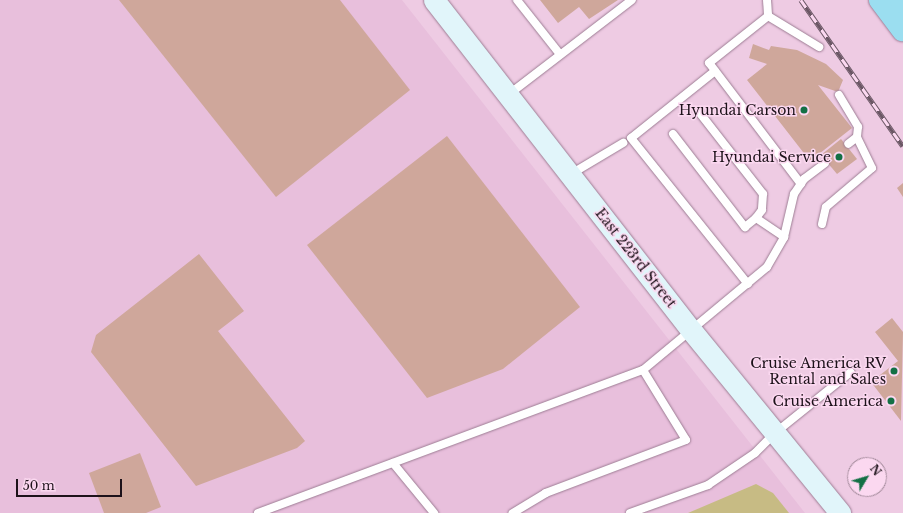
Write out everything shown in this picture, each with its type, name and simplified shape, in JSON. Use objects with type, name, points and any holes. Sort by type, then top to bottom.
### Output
[{"type":"highway","points":[[880,0],[903,30]]},
{"type":"main road","name":"East 223rd Street","points":[[434,0],[691,330],[840,513]]},
{"type":"lane","points":[[516,0],[559,53]]},
{"type":"lane","points":[[508,95],[559,53],[632,0]]},
{"type":"lane","points":[[767,0],[768,16]]},
{"type":"lane","points":[[768,16],[819,47]]},
{"type":"lane","points":[[768,16],[709,63],[801,184]]},
{"type":"lane","points":[[571,174],[627,140],[715,71]]},
{"type":"lane","points":[[822,224],[826,207],[872,168],[857,136],[858,127],[839,95]]},
{"type":"lane","points":[[673,134],[745,227],[756,218],[762,210],[763,194],[700,112]]},
{"type":"lane","points":[[848,144],[857,136]]},
{"type":"lane","points":[[627,140],[748,284]]},
{"type":"lane","points":[[258,513],[642,370],[767,268],[784,237],[794,194],[801,184],[825,162]]},
{"type":"lane","points":[[756,218],[784,237]]},
{"type":"lane","points":[[513,513],[546,494],[686,440],[642,370]]},
{"type":"lane","points":[[630,513],[708,486],[755,453],[775,433],[851,372]]},
{"type":"lane","points":[[393,463],[434,513]]},
{"type":"shaded area","points":[[0,0],[402,0],[805,513],[0,513]]},
{"type":"shaded area","points":[[756,484],[773,493],[789,513],[688,513]]},
{"type":"building","points":[[119,0],[340,0],[410,90],[276,197]]},
{"type":"building","points":[[540,0],[618,0],[589,19],[579,7],[558,23]]},
{"type":"building","name":"Hyundai Carson","points":[[753,44],[769,50],[771,46],[797,50],[826,64],[843,80],[838,92],[818,85],[852,128],[810,161],[747,80],[767,64],[749,58]]},
{"type":"building","points":[[447,136],[580,307],[503,369],[427,398],[307,245]]},
{"type":"building","name":"Hyundai Service","points":[[841,139],[857,159],[837,174],[821,155]]},
{"type":"building","points":[[903,183],[903,197],[897,188]]},
{"type":"building","points":[[199,254],[244,311],[218,331],[305,441],[297,448],[196,486],[91,352],[96,335]]},
{"type":"building","name":"Cruise America RV Rental and Sales","points":[[892,318],[903,332],[901,421],[871,382],[898,361],[875,332]]},
{"type":"building","points":[[140,453],[161,507],[146,513],[104,513],[89,473]]},
{"type":"railway","points":[[801,0],[903,146]]},
{"type":"place","name":"Hyundai Carson","points":[[804,110]]},
{"type":"place","name":"Hyundai Service","points":[[839,157]]},
{"type":"place","name":"Cruise America RV Rental and Sales","points":[[894,371]]},
{"type":"place","name":"Cruise America","points":[[891,401]]}]
